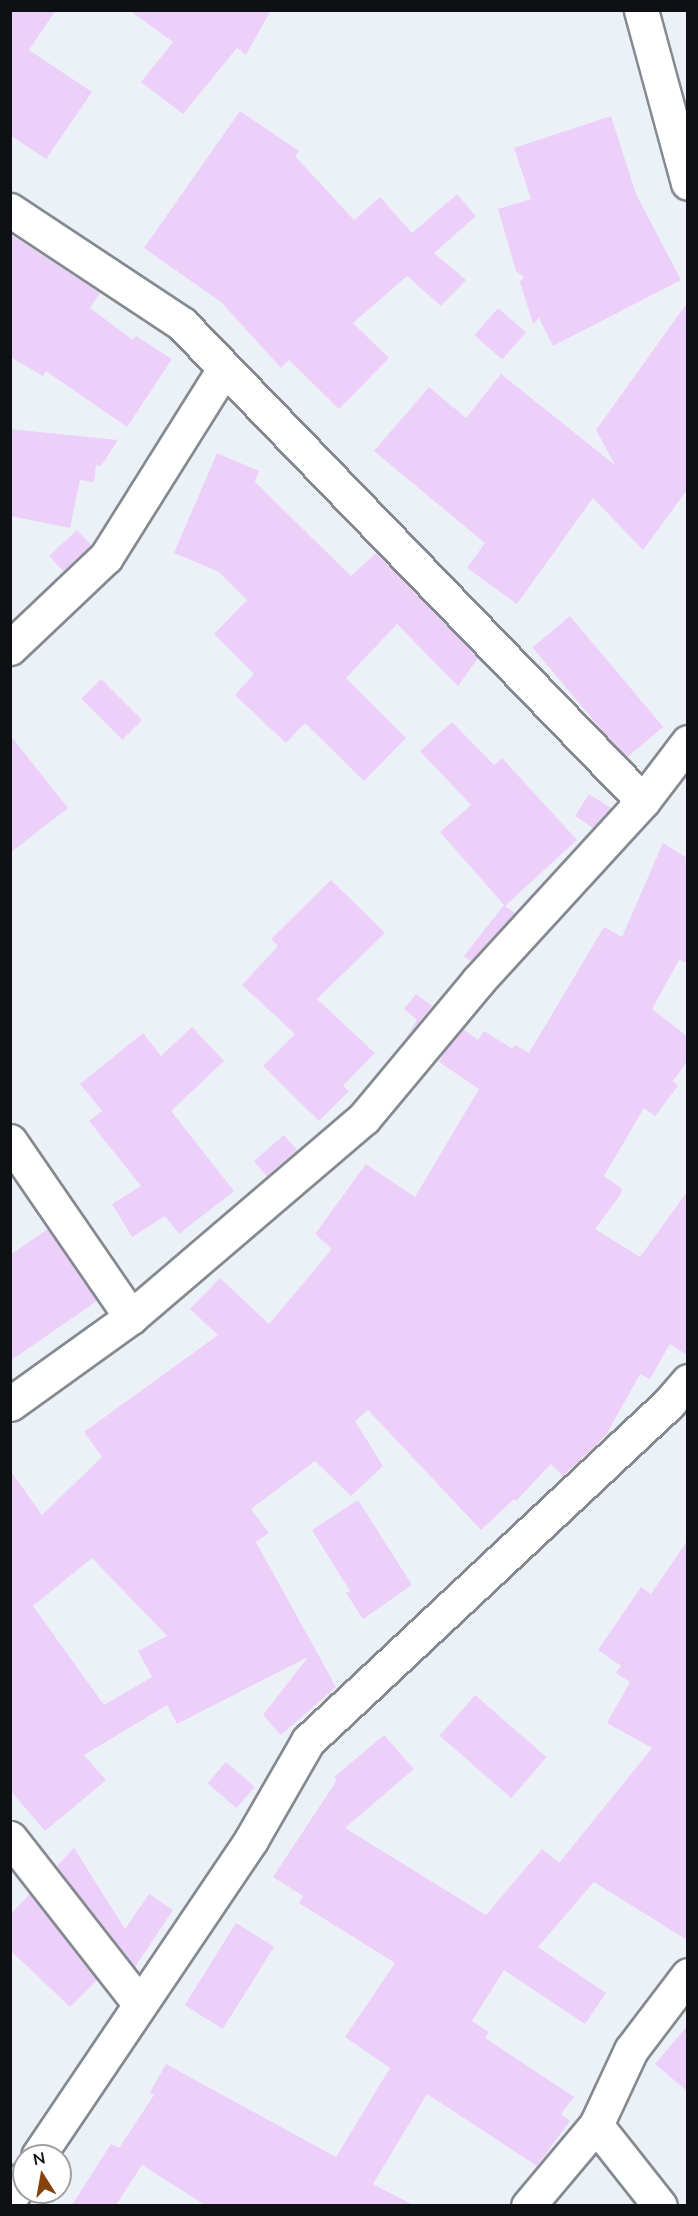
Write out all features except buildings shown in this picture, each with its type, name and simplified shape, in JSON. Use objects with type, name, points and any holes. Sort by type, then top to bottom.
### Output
[{"type":"street","points":[[641,10],[687,183]]},
{"type":"street","points":[[10,210],[182,324],[643,801]]},
{"type":"street","points":[[10,648],[106,557],[224,369]]},
{"type":"street","points":[[10,1404],[131,1317],[364,1118],[478,981],[643,801],[687,742]]},
{"type":"street","points":[[10,1141],[131,1317]]},
{"type":"street","points":[[46,2144],[251,1840],[308,1741],[669,1403],[687,1381]]},
{"type":"street","points":[[10,1838],[139,2003]]},
{"type":"street","points":[[528,2205],[596,2125],[631,2050],[687,1975]]},
{"type":"street","points":[[596,2125],[660,2205]]}]
